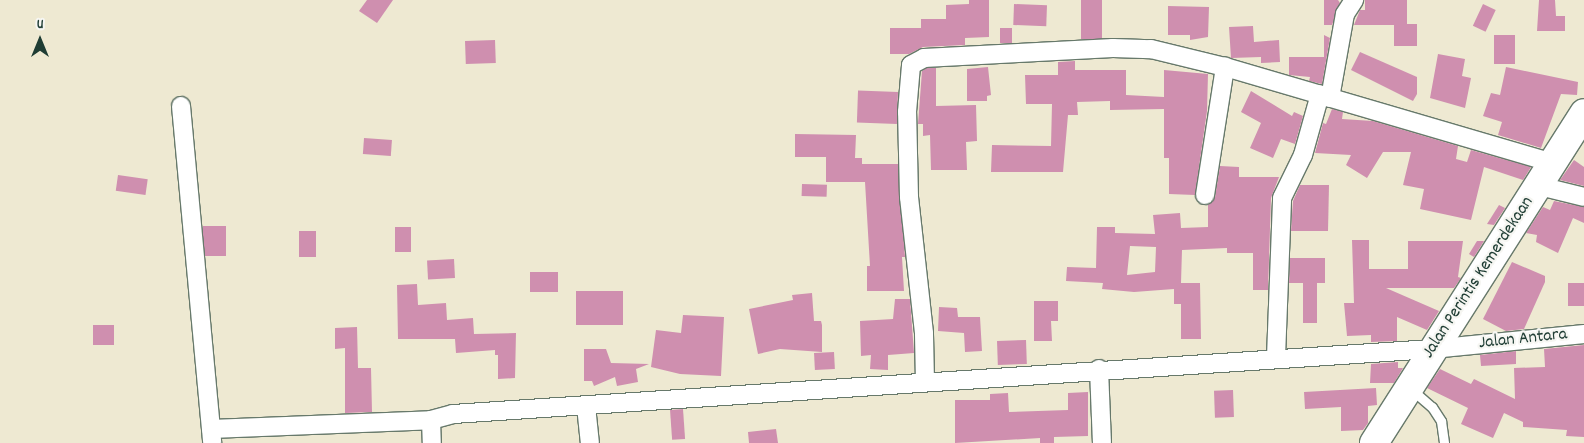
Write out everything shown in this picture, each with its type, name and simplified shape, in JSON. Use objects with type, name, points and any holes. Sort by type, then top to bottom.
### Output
[{"type":"main road","name":"Jalan Perintis Kemerdekaan","points":[[1374,443],[1432,349],[1554,163],[1584,113]]},
{"type":"street","points":[[1276,357],[1282,198],[1303,155],[1325,96],[1345,14],[1354,0]]},
{"type":"street","points":[[924,382],[924,333],[909,197],[907,112],[911,65],[924,58],[1134,48],[1225,67],[1554,163]]},
{"type":"street","points":[[1204,195],[1225,67]]},
{"type":"street","points":[[181,106],[211,436]]},
{"type":"street","points":[[1539,186],[1584,198]]},
{"type":"street","name":"Jalan Antara","points":[[211,436],[431,420],[453,414],[1276,357],[1432,349],[1584,334]]},
{"type":"street","points":[[1099,370],[1102,443]]},
{"type":"street","points":[[586,406],[590,443]]},
{"type":"street","points":[[431,420],[432,443]]},
{"type":"lane","points":[[1409,387],[1432,407],[1441,421],[1444,443]]},
{"type":"building","points":[[367,0],[393,0],[377,23],[359,11]]},
{"type":"building","points":[[969,0],[989,0],[989,37],[965,38],[965,45],[923,47],[909,54],[890,54],[890,28],[921,28],[921,19],[946,19],[946,5],[969,4]]},
{"type":"building","points":[[1081,0],[1102,0],[1102,39],[1081,39]]},
{"type":"building","points":[[1324,0],[1338,0],[1340,3],[1332,25],[1324,25]]},
{"type":"building","points":[[1365,0],[1407,0],[1407,24],[1417,24],[1417,46],[1394,46],[1394,25],[1354,25],[1360,10],[1365,10]]},
{"type":"building","points":[[1539,0],[1555,0],[1556,16],[1565,16],[1565,31],[1537,31]]},
{"type":"building","points":[[1014,4],[1047,5],[1046,26],[1013,25]]},
{"type":"building","points":[[1483,4],[1496,10],[1486,32],[1473,26]]},
{"type":"building","points":[[1168,6],[1209,7],[1208,37],[1190,40],[1190,35],[1168,35]]},
{"type":"building","points":[[1253,26],[1254,42],[1279,40],[1280,62],[1261,63],[1261,57],[1231,58],[1229,27]]},
{"type":"building","points":[[1000,28],[1012,28],[1012,43],[1000,43]]},
{"type":"building","points":[[1324,35],[1330,38],[1322,84],[1309,81],[1310,77],[1289,75],[1289,57],[1324,57]]},
{"type":"building","points":[[1494,35],[1515,35],[1515,64],[1494,64]]},
{"type":"building","points":[[495,40],[496,63],[466,64],[465,41]]},
{"type":"building","points":[[1360,52],[1417,77],[1417,94],[1413,101],[1351,70]]},
{"type":"building","points":[[1438,54],[1465,59],[1462,76],[1471,78],[1465,108],[1430,98]]},
{"type":"building","points":[[1075,61],[1075,70],[1126,70],[1126,95],[1164,97],[1164,70],[1208,74],[1207,111],[1195,195],[1169,194],[1169,158],[1164,158],[1164,109],[1110,110],[1110,101],[1077,102],[1078,115],[1068,115],[1063,172],[991,172],[992,145],[1051,146],[1052,104],[1026,104],[1025,75],[1058,75],[1058,62]]},
{"type":"building","points":[[988,67],[991,95],[987,96],[987,101],[967,101],[967,69]]},
{"type":"building","points":[[1506,67],[1578,82],[1577,95],[1561,94],[1541,148],[1498,135],[1502,122],[1483,116],[1491,93],[1500,95]]},
{"type":"building","points":[[927,68],[936,68],[936,106],[976,105],[977,141],[966,142],[967,170],[931,170],[930,135],[923,136],[923,124],[918,124],[922,71]]},
{"type":"building","points":[[858,91],[898,92],[897,124],[857,123]]},
{"type":"building","points":[[1251,91],[1292,116],[1294,112],[1303,116],[1295,144],[1281,139],[1273,158],[1250,148],[1261,123],[1241,112]]},
{"type":"building","points":[[1332,109],[1343,112],[1342,119],[1373,121],[1458,146],[1456,159],[1467,162],[1471,150],[1531,167],[1523,180],[1484,167],[1471,220],[1420,209],[1424,189],[1403,185],[1411,152],[1383,152],[1367,178],[1346,165],[1351,155],[1315,153],[1323,123],[1326,124]]},
{"type":"building","points":[[795,134],[856,135],[855,158],[862,158],[862,164],[898,164],[905,257],[902,257],[904,291],[867,291],[867,266],[870,266],[865,182],[826,182],[826,157],[795,157]]},
{"type":"building","points":[[364,138],[392,140],[391,156],[363,154]]},
{"type":"building","points":[[1574,160],[1584,167],[1584,186],[1560,180]]},
{"type":"building","points":[[1220,166],[1239,167],[1239,177],[1279,177],[1271,198],[1268,290],[1253,290],[1253,253],[1227,253],[1227,248],[1182,250],[1181,283],[1200,283],[1201,339],[1181,339],[1181,304],[1174,304],[1174,289],[1134,292],[1102,289],[1103,283],[1066,281],[1067,267],[1096,268],[1097,227],[1115,227],[1115,233],[1155,234],[1153,215],[1180,213],[1181,228],[1208,227],[1208,205],[1215,197]],"holes":[[[1130,246],[1156,247],[1155,272],[1127,275]]]},
{"type":"building","points":[[118,175],[148,179],[145,195],[116,191]]},
{"type":"building","points":[[802,184],[827,185],[827,197],[802,196]]},
{"type":"building","points":[[1300,185],[1329,185],[1328,231],[1291,231],[1293,201]]},
{"type":"building","points":[[1554,201],[1584,207],[1584,223],[1573,218],[1558,253],[1536,242],[1537,235],[1526,233],[1543,207],[1550,210]]},
{"type":"building","points":[[1499,205],[1505,208],[1494,225],[1487,224]]},
{"type":"building","points":[[203,226],[226,226],[226,256],[203,256]]},
{"type":"building","points":[[395,227],[411,227],[411,252],[395,252]]},
{"type":"building","points":[[299,231],[316,231],[316,257],[299,257]]},
{"type":"building","points":[[1352,240],[1369,240],[1369,269],[1408,269],[1408,241],[1463,241],[1458,277],[1461,278],[1454,288],[1386,288],[1439,311],[1427,330],[1397,317],[1397,341],[1371,342],[1371,335],[1347,336],[1344,303],[1354,303]]},
{"type":"building","points":[[1477,241],[1484,241],[1474,257],[1469,254]]},
{"type":"building","points":[[1290,258],[1325,258],[1325,283],[1317,283],[1317,323],[1303,323],[1303,283],[1289,283]]},
{"type":"building","points":[[454,259],[455,278],[428,279],[427,260]]},
{"type":"building","points":[[1512,262],[1545,276],[1545,282],[1524,329],[1506,331],[1483,319]]},
{"type":"building","points":[[530,272],[558,272],[558,292],[530,292]]},
{"type":"building","points":[[1568,283],[1584,283],[1584,306],[1568,306]]},
{"type":"building","points":[[417,284],[418,305],[446,303],[447,320],[473,318],[474,334],[516,333],[515,378],[498,379],[498,355],[495,355],[495,350],[456,353],[455,339],[398,339],[397,285]]},
{"type":"building","points":[[576,291],[623,291],[623,325],[576,325]]},
{"type":"building","points":[[812,293],[814,321],[821,321],[822,325],[822,352],[780,349],[758,354],[749,309],[793,300],[792,295]]},
{"type":"building","points":[[895,299],[910,299],[914,353],[888,355],[888,370],[870,369],[871,355],[861,356],[860,321],[893,319]]},
{"type":"building","points":[[1034,301],[1058,301],[1058,321],[1051,321],[1052,341],[1034,341]]},
{"type":"building","points":[[939,307],[957,308],[958,317],[980,317],[982,351],[965,352],[964,333],[938,331]]},
{"type":"building","points":[[683,315],[724,317],[721,376],[680,374],[651,367],[656,330],[681,333]]},
{"type":"building","points":[[93,325],[114,325],[114,345],[93,345]]},
{"type":"building","points":[[357,327],[358,368],[371,368],[372,412],[345,413],[345,348],[335,349],[335,328]]},
{"type":"building","points":[[1026,340],[1027,364],[998,365],[997,341]]},
{"type":"building","points":[[1584,345],[1584,437],[1566,436],[1567,430],[1523,427],[1523,422],[1504,413],[1493,438],[1461,424],[1468,408],[1427,388],[1440,369],[1471,384],[1474,379],[1515,399],[1514,368],[1545,367],[1544,349]]},
{"type":"building","points":[[584,349],[606,349],[611,363],[649,364],[636,369],[638,382],[617,386],[615,377],[594,386],[592,381],[584,381]]},
{"type":"building","points":[[1516,351],[1516,364],[1481,366],[1480,355]]},
{"type":"building","points":[[834,352],[835,369],[815,370],[814,353]]},
{"type":"building","points":[[1398,362],[1398,368],[1403,368],[1394,383],[1370,383],[1371,364]]},
{"type":"building","points":[[1376,388],[1377,405],[1368,406],[1368,423],[1363,430],[1341,431],[1341,407],[1305,409],[1304,392]]},
{"type":"building","points":[[1233,390],[1234,417],[1215,418],[1214,391]]},
{"type":"building","points":[[1088,392],[1088,436],[1054,437],[1054,443],[1040,443],[1040,438],[955,443],[955,400],[990,400],[990,394],[1008,393],[1009,412],[1068,410],[1068,393]]},
{"type":"building","points":[[683,409],[685,439],[672,440],[670,410]]},
{"type":"building","points":[[776,429],[778,443],[749,443],[748,432]]}]
